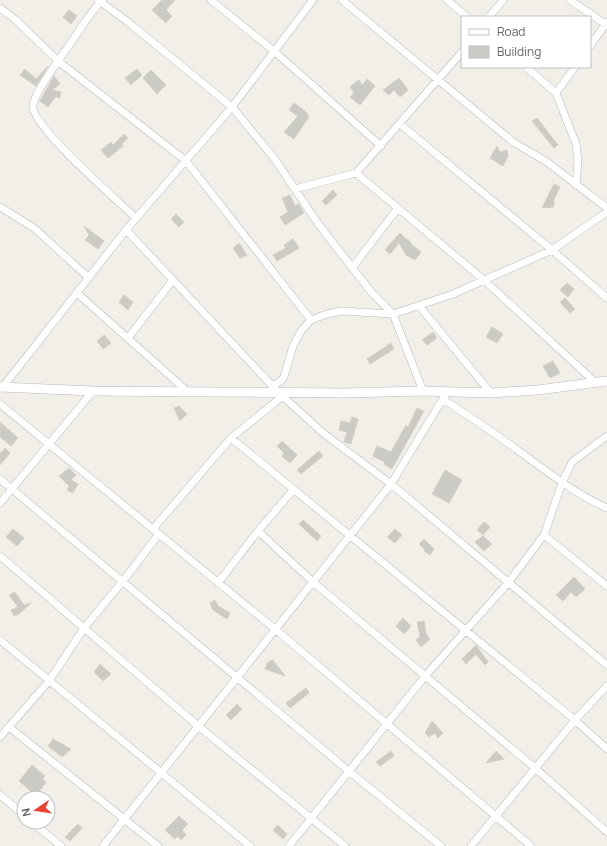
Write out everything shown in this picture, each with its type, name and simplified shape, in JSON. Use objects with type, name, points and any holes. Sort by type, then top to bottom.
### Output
[{"type":"main road","points":[[1,388],[281,395],[423,391],[445,396],[538,390],[607,381]]},
{"type":"street","points":[[0,4],[3,0]]},
{"type":"street","points":[[211,0],[274,51],[381,146]]},
{"type":"street","points":[[1,388],[126,230],[232,107],[313,0]]},
{"type":"street","points":[[342,0],[513,142],[548,162],[607,208]]},
{"type":"street","points":[[447,0],[466,16]]},
{"type":"street","points":[[490,16],[503,0]]},
{"type":"street","points":[[570,0],[606,24],[591,45]]},
{"type":"street","points":[[136,218],[69,155],[34,113],[34,100],[58,61],[101,1],[232,107],[274,158],[319,225],[352,268],[372,293],[393,314],[423,391]]},
{"type":"street","points":[[0,8],[16,20],[58,61],[186,161],[311,320]]},
{"type":"street","points":[[294,189],[356,173],[461,53]]},
{"type":"street","points":[[527,68],[556,92],[576,144],[578,160],[576,185]]},
{"type":"street","points":[[556,92],[574,68]]},
{"type":"street","points":[[400,124],[552,250],[607,298]]},
{"type":"street","points":[[356,173],[484,280],[596,383]]},
{"type":"street","points":[[0,207],[34,228],[89,278]]},
{"type":"street","points":[[352,268],[398,208]]},
{"type":"street","points":[[272,386],[284,377],[293,346],[301,331],[311,320],[341,310],[393,314],[453,294],[552,250],[607,212]]},
{"type":"street","points":[[126,230],[272,386],[323,433],[390,484],[607,665]]},
{"type":"street","points":[[128,338],[173,280]]},
{"type":"street","points":[[77,293],[188,392]]},
{"type":"street","points":[[419,306],[491,393]]},
{"type":"street","points":[[0,503],[93,391]]},
{"type":"street","points":[[153,529],[231,438],[281,395]]},
{"type":"street","points":[[103,846],[124,817],[390,484],[445,396],[562,483],[589,500],[607,508]]},
{"type":"street","points":[[0,404],[50,443],[275,629],[531,846]]},
{"type":"street","points":[[288,846],[350,772],[426,675],[508,583],[544,535],[562,483],[572,462],[607,436]]},
{"type":"street","points":[[231,438],[350,534],[575,720],[607,749]]},
{"type":"street","points":[[0,479],[350,772],[441,846]]},
{"type":"street","points":[[218,583],[258,531],[294,489]]},
{"type":"street","points":[[258,531],[313,582],[426,675],[607,832]]},
{"type":"street","points":[[0,737],[48,680],[84,628],[159,534]]},
{"type":"street","points":[[544,535],[607,586]]},
{"type":"street","points":[[0,556],[197,725],[345,846]]},
{"type":"street","points":[[0,640],[250,846]]},
{"type":"street","points":[[471,846],[575,720],[607,686]]},
{"type":"street","points":[[9,726],[124,817],[158,846]]},
{"type":"street","points":[[0,795],[16,808]]},
{"type":"street","points":[[41,830],[60,846]]},
{"type":"building","points":[[162,0],[175,0],[166,10],[172,16],[166,23],[152,10]]},
{"type":"building","points":[[69,10],[77,16],[71,24],[63,17]]},
{"type":"building","points":[[48,66],[36,86],[20,75],[25,69],[36,79]]},
{"type":"building","points":[[137,69],[142,75],[131,85],[125,78]]},
{"type":"building","points":[[151,70],[166,85],[157,94],[143,78]]},
{"type":"building","points":[[54,76],[60,84],[52,90],[61,92],[60,98],[55,97],[48,107],[40,101]]},
{"type":"building","points":[[399,78],[408,90],[400,97],[394,90],[389,95],[383,90]]},
{"type":"building","points":[[367,79],[375,86],[360,105],[350,97],[354,93],[350,87],[359,80],[362,85]]},
{"type":"building","points":[[294,103],[306,112],[309,117],[294,139],[284,132],[298,116],[289,110]]},
{"type":"building","points":[[537,118],[558,145],[554,148],[532,121]]},
{"type":"building","points":[[124,134],[128,138],[122,144],[123,146],[108,158],[101,150],[111,142],[113,145]]},
{"type":"building","points":[[497,146],[500,152],[507,150],[508,156],[503,166],[490,158]]},
{"type":"building","points":[[554,184],[560,187],[554,199],[554,207],[542,208]]},
{"type":"building","points":[[333,190],[337,195],[326,205],[322,201]]},
{"type":"building","points":[[290,195],[295,206],[299,204],[304,213],[285,225],[280,217],[288,212],[282,198]]},
{"type":"building","points":[[176,214],[184,222],[179,227],[171,219]]},
{"type":"building","points":[[84,226],[104,241],[98,249],[85,240],[89,235]]},
{"type":"building","points":[[400,233],[421,252],[415,260],[406,255],[399,243],[390,254],[385,250]]},
{"type":"building","points":[[293,239],[299,248],[277,261],[273,255],[286,248],[284,245]]},
{"type":"building","points":[[239,243],[247,255],[240,258],[233,248]]},
{"type":"building","points":[[567,283],[574,289],[568,297],[560,290]]},
{"type":"building","points":[[124,295],[133,302],[128,310],[119,302]]},
{"type":"building","points":[[565,298],[575,309],[570,313],[560,302]]},
{"type":"building","points":[[492,327],[503,334],[497,343],[486,337]]},
{"type":"building","points":[[433,332],[437,338],[427,345],[422,340]]},
{"type":"building","points":[[104,335],[111,343],[103,349],[97,341]]},
{"type":"building","points":[[391,343],[394,349],[370,364],[367,359]]},
{"type":"building","points":[[553,361],[560,373],[550,378],[543,366]]},
{"type":"building","points":[[179,406],[187,414],[180,421],[174,408]]},
{"type":"building","points":[[417,408],[424,411],[392,469],[384,464],[385,462],[373,456],[377,446],[391,452],[406,425],[408,427]]},
{"type":"building","points":[[352,417],[358,419],[351,444],[344,442],[347,432],[339,430],[341,421],[350,423]]},
{"type":"building","points":[[0,422],[18,438],[11,446],[0,437]]},
{"type":"building","points":[[282,441],[297,455],[290,463],[282,456],[284,453],[277,446]]},
{"type":"building","points":[[5,448],[10,453],[0,465],[0,454]]},
{"type":"building","points":[[319,451],[323,456],[301,474],[297,470]]},
{"type":"building","points":[[69,468],[76,475],[71,480],[78,484],[73,493],[67,490],[69,486],[59,476]]},
{"type":"building","points":[[445,470],[462,480],[449,503],[432,494]]},
{"type":"building","points":[[303,520],[321,536],[317,541],[299,524]]},
{"type":"building","points":[[484,522],[490,527],[483,535],[477,530]]},
{"type":"building","points":[[13,529],[24,538],[17,546],[6,537]]},
{"type":"building","points":[[395,529],[402,535],[395,543],[387,537]]},
{"type":"building","points":[[483,536],[492,544],[484,551],[475,542]]},
{"type":"building","points":[[424,539],[434,549],[430,555],[424,551],[425,550],[419,544]]},
{"type":"building","points":[[574,577],[585,589],[576,597],[571,592],[563,601],[556,595]]},
{"type":"building","points":[[15,592],[24,605],[31,603],[19,614],[14,616],[11,610],[18,607],[9,595]]},
{"type":"building","points":[[215,600],[218,606],[230,613],[227,619],[213,610],[210,603]]},
{"type":"building","points":[[403,618],[411,626],[404,634],[396,626]]},
{"type":"building","points":[[424,621],[426,634],[430,639],[421,647],[416,640],[420,637],[417,622]]},
{"type":"building","points":[[476,645],[488,662],[485,665],[476,654],[466,664],[462,659]]},
{"type":"building","points":[[273,660],[285,676],[265,669],[268,662]]},
{"type":"building","points":[[100,664],[111,674],[103,681],[94,672]]},
{"type":"building","points":[[306,688],[309,693],[290,708],[286,703]]},
{"type":"building","points":[[237,704],[242,709],[231,720],[226,715]]},
{"type":"building","points":[[432,721],[443,733],[438,738],[435,733],[429,737],[425,733]]},
{"type":"building","points":[[53,739],[71,749],[62,757],[48,746]]},
{"type":"building","points":[[391,751],[394,756],[380,766],[376,762]]},
{"type":"building","points":[[496,751],[504,759],[486,763]]},
{"type":"building","points":[[32,765],[45,776],[42,779],[46,782],[40,790],[30,790],[19,781]]},
{"type":"building","points":[[179,816],[188,824],[182,830],[186,835],[181,840],[178,836],[175,839],[165,830]]},
{"type":"building","points":[[78,824],[82,828],[70,841],[65,837]]},
{"type":"building","points":[[278,825],[287,834],[283,839],[273,830]]}]
